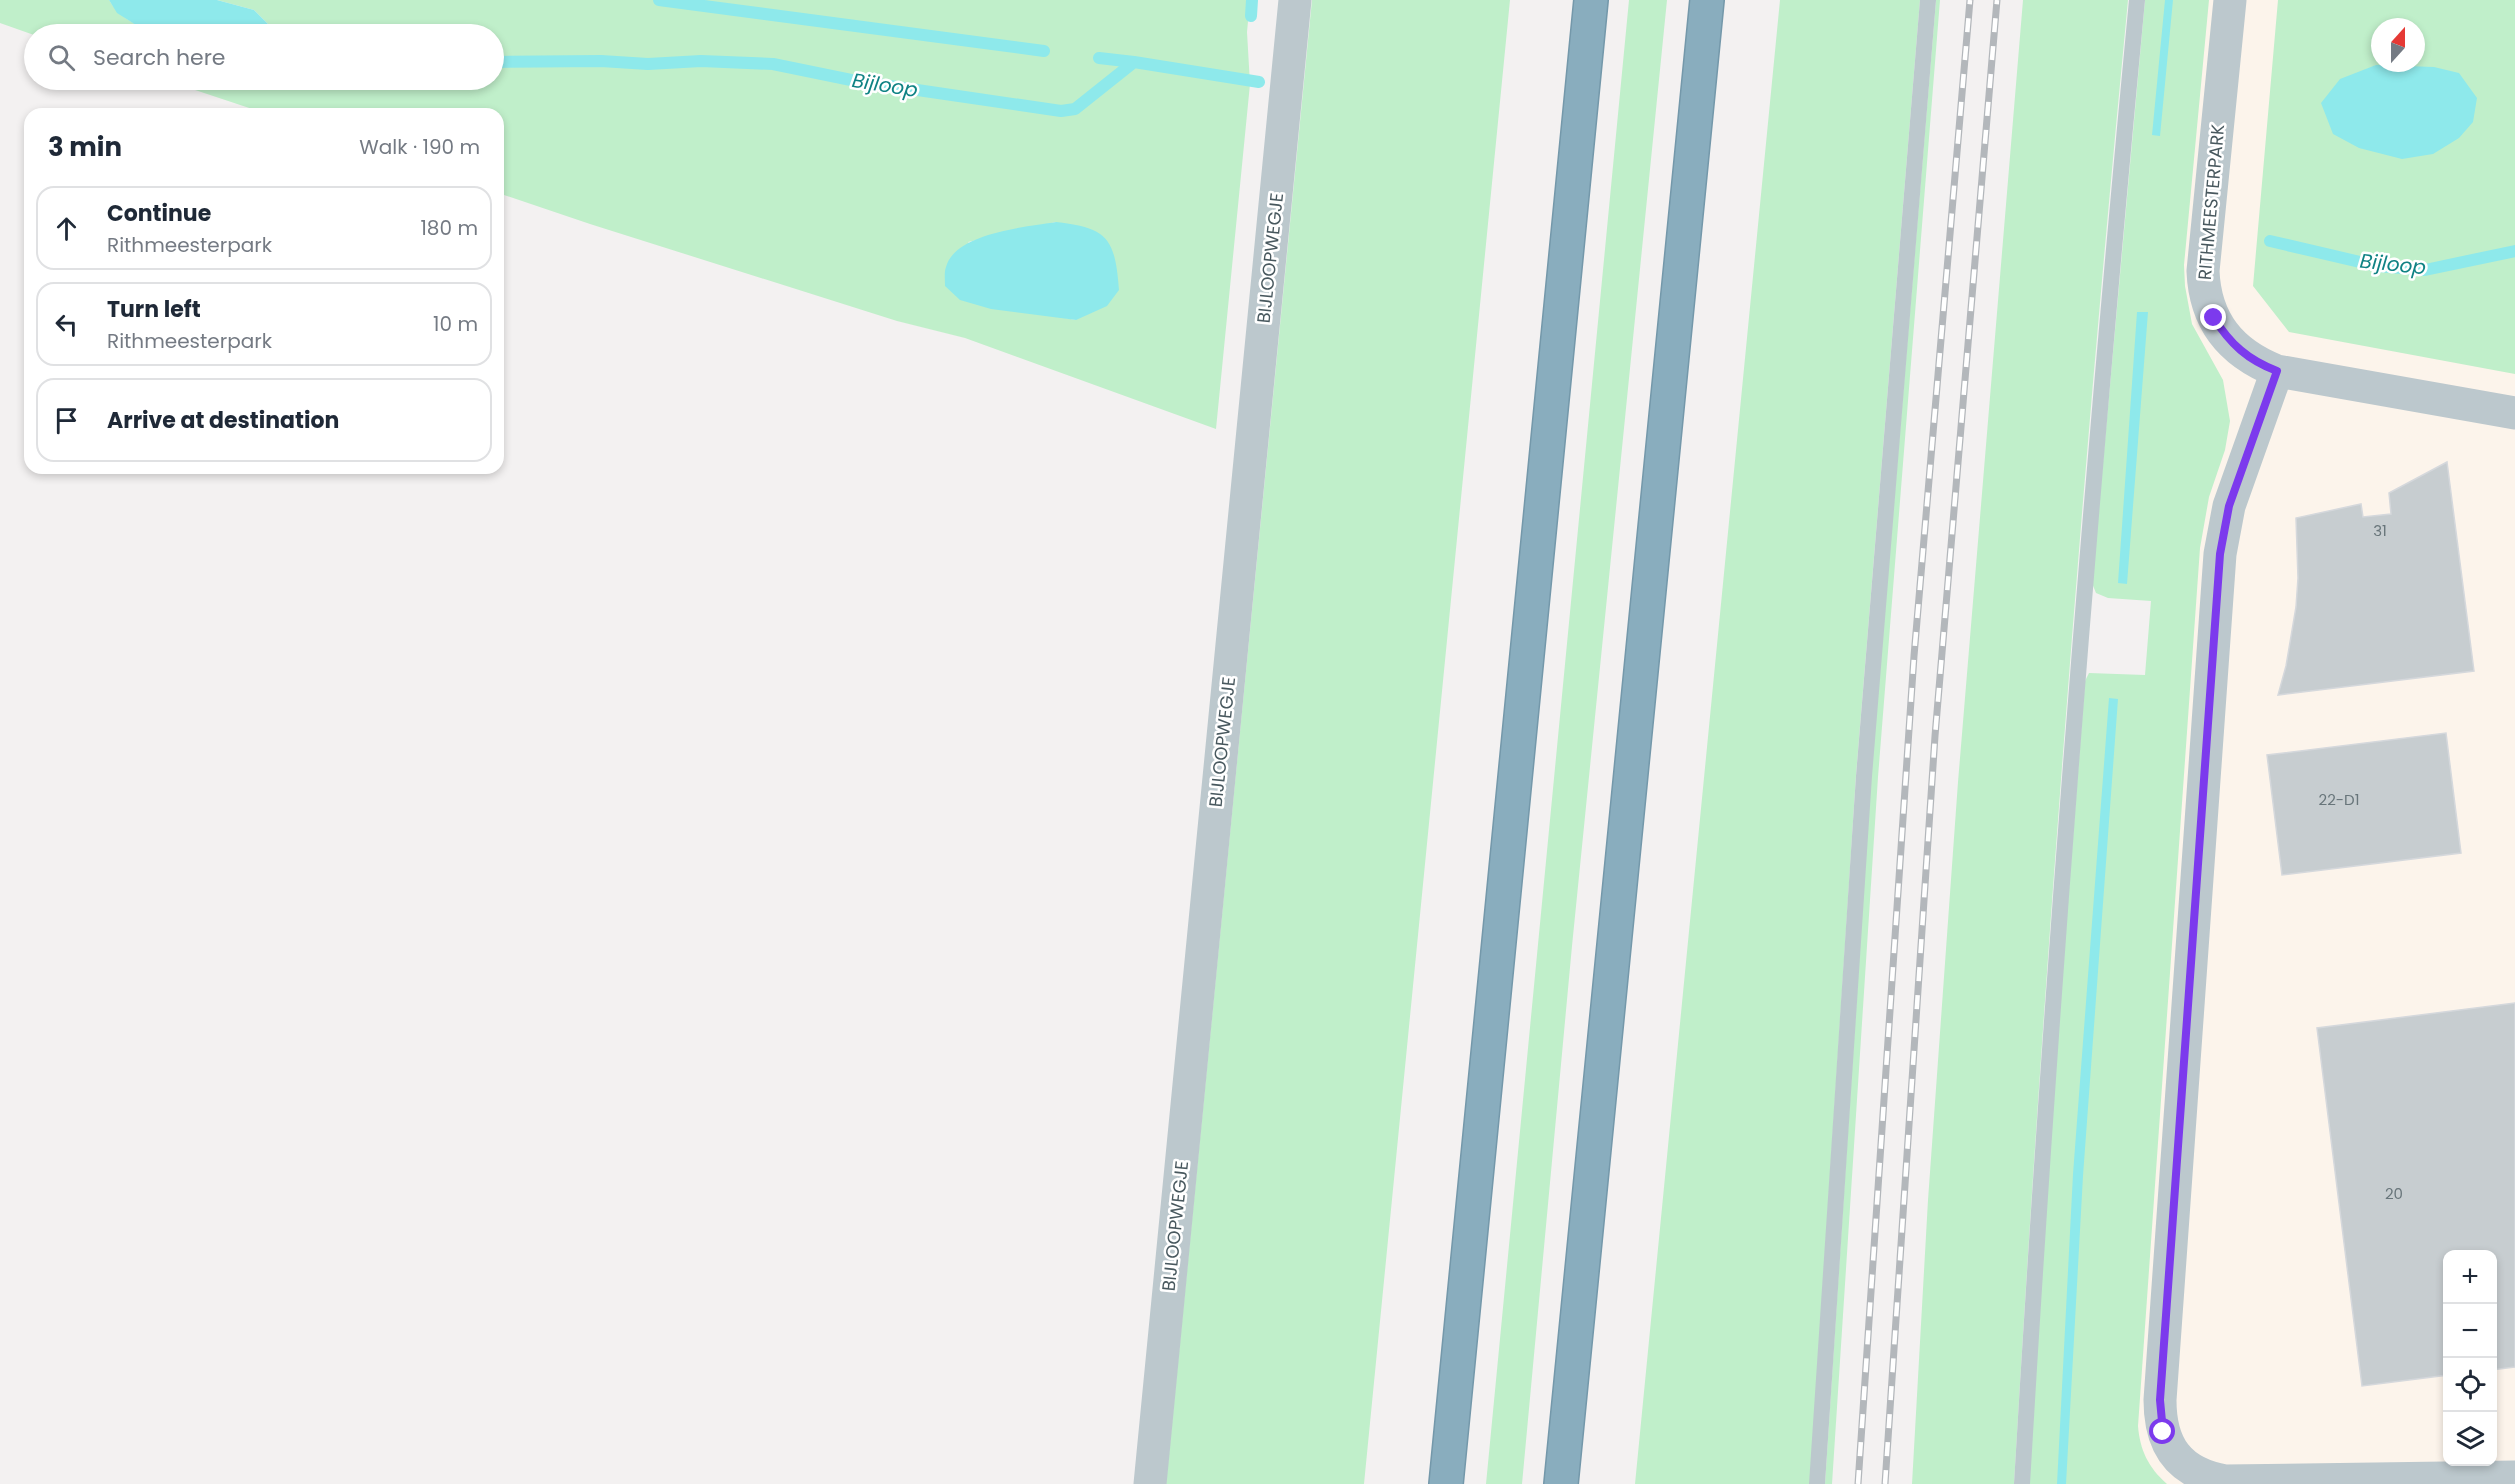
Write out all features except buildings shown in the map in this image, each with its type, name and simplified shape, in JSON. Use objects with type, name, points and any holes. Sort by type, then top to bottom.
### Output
[{"type":"highway","points":[[1446,1484],[1591,0]]},
{"type":"highway","points":[[1562,1484],[1707,0]]},
{"type":"street","name":"BIJLOOPWEGJE","points":[[1150,1484],[1296,0]]},
{"type":"street","name":"RITHMEESTERPARK","points":[[2230,0],[2204,260],[2204,287],[2207,303],[2223,333],[2246,356],[2277,371],[2515,413]]},
{"type":"street","points":[[2277,371],[2229,506],[2220,554],[2160,1400],[2163,1432],[2170,1449],[2180,1461],[2194,1472],[2225,1481],[2515,1478]]},
{"type":"lane","points":[[1817,1484],[1834,1193],[1864,776],[1928,0]]},
{"type":"lane","points":[[2022,1484],[2040,1170],[2082,627],[2106,327],[2137,0]]},
{"type":"shaded area","points":[[2150,0],[2515,0],[2515,1484],[2034,1484],[2149,681],[2155,598]]},
{"type":"green space","points":[[0,0],[109,0],[125,18],[137,24],[24,24],[24,31],[0,23]]},
{"type":"green space","points":[[217,0],[1250,0],[1247,32],[1250,84],[1216,429],[965,338],[897,321],[504,195],[504,108],[249,108],[195,90],[504,90],[504,24],[268,24],[254,10]],"holes":[[[1056,222],[1076,320],[1043,314],[968,242]]]},
{"type":"green space","points":[[1312,0],[1510,0],[1364,1484],[1166,1484]]},
{"type":"green space","points":[[1629,0],[1667,0],[1572,946],[1522,1484],[1486,1484]]},
{"type":"green space","points":[[1780,0],[1920,0],[1856,775],[1810,1484],[1635,1484]]},
{"type":"green space","points":[[1936,0],[1940,0],[1878,777],[1832,1484],[1825,1484],[1871,777]]},
{"type":"green space","points":[[2023,0],[2128,0],[2078,556],[2037,1113],[2014,1484],[1912,1484],[1928,1200],[1958,782]]},
{"type":"green space","points":[[2145,0],[2209,0],[2184,265],[2185,286],[2192,324],[2223,380],[2230,421],[2225,450],[2209,497],[2200,548],[2138,1426],[2146,1458],[2167,1484],[2029,1484],[2047,1173],[2085,681],[2089,673],[2145,675],[2151,601],[2108,598],[2096,593],[2092,583]]},
{"type":"green space","points":[[2278,0],[2515,0],[2515,374],[2289,332],[2253,286]]},
{"type":"water","points":[[109,0],[217,0],[254,10],[268,24],[134,24],[117,13]]},
{"type":"water","points":[[2165,0],[2173,0],[2160,136],[2152,135]]},
{"type":"water","points":[[2371,67],[2371,72],[2425,72],[2425,67],[2459,73],[2477,98],[2473,122],[2459,138],[2433,154],[2402,159],[2359,148],[2333,134],[2321,103],[2340,79]]},
{"type":"water","points":[[1056,222],[1073,224],[1097,232],[1111,247],[1115,258],[1119,290],[1107,306],[1076,320],[991,309],[960,300],[945,286],[946,267],[952,256],[963,246],[977,239],[1010,229]]},
{"type":"water","points":[[2137,312],[2148,312],[2127,584],[2118,583]]},
{"type":"water","points":[[2109,698],[2118,699],[2083,1176],[2066,1484],[2057,1484],[2073,1174]]},
{"type":"waterway","points":[[659,0],[1044,51]]},
{"type":"waterway","points":[[1251,16],[1252,0]]},
{"type":"waterway","points":[[1099,58],[1134,62]]},
{"type":"waterway","name":"Bijloop","points":[[504,62],[601,61],[648,64],[701,61],[773,64],[856,81],[1061,111],[1075,109],[1134,62],[1259,82]]},
{"type":"waterway","name":"Bijloop","points":[[2270,241],[2377,266],[2425,270],[2515,251]]},
{"type":"railway","points":[[1858,1484],[1914,656],[1970,0]]},
{"type":"railway","points":[[1885,1484],[1935,736],[1997,0]]},
{"type":"route","points":[[2163,1432],[2160,1400],[2220,554],[2229,506],[2277,371],[2260,365],[2246,356],[2223,333],[2214,318]]}]
